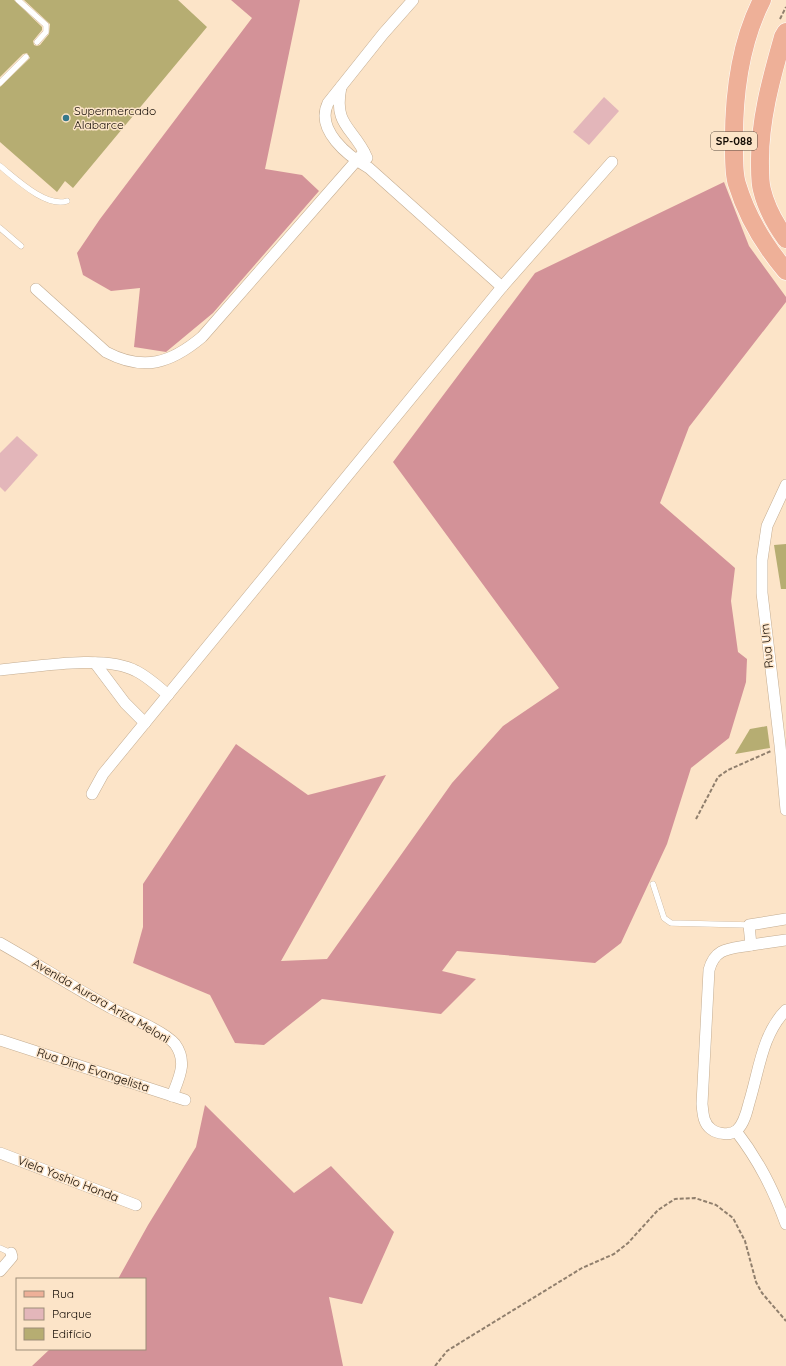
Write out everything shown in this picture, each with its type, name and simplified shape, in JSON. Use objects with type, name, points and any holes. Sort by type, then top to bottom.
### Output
[{"type":"main road","name":"SP-088","points":[[762,0],[748,36],[742,65],[733,128],[736,183],[752,223],[769,251],[786,271]]},
{"type":"main road","name":"SP-088","points":[[786,32],[783,37],[766,102],[761,139],[760,162],[762,190],[769,210],[786,239]]},
{"type":"street","points":[[413,0],[383,34],[328,103],[325,109],[324,120],[327,128],[335,140],[356,161],[369,168],[502,287]]},
{"type":"street","points":[[341,87],[339,114],[343,124],[364,152],[369,168]]},
{"type":"street","points":[[36,289],[106,352],[133,362],[159,363],[190,348],[202,337],[364,152]]},
{"type":"street","points":[[92,794],[103,774],[502,287],[612,162]]},
{"type":"street","name":"Rua Um","points":[[786,485],[767,526],[762,560],[762,593],[766,637],[780,745],[786,810]]},
{"type":"street","points":[[0,670],[96,663],[115,664],[136,670],[168,695]]},
{"type":"street","points":[[96,663],[125,703],[146,723]]},
{"type":"street","points":[[751,945],[749,925],[786,919]]},
{"type":"street","points":[[786,940],[720,951],[711,962],[708,970],[702,1104],[704,1120],[708,1126],[717,1132],[731,1133],[736,1131],[744,1120],[767,1039],[773,1026],[786,1010]]},
{"type":"street","name":"Avenida Aurora Ariza Meloni","points":[[0,943],[110,1007],[166,1037],[174,1044],[182,1063],[182,1073],[172,1096]]},
{"type":"street","name":"Rua Dino Evangelista","points":[[0,1040],[185,1100]]},
{"type":"street","points":[[736,1131],[759,1162],[770,1182],[786,1224]]},
{"type":"street","name":"Viela Yoshio Honda","points":[[0,1153],[136,1205]]},
{"type":"street","points":[[0,1271],[12,1257],[11,1253]]},
{"type":"lane","points":[[18,0],[46,25],[46,32],[37,42]]},
{"type":"lane","points":[[0,83],[26,57]]},
{"type":"lane","points":[[0,166],[41,197],[57,202],[66,201]]},
{"type":"lane","points":[[0,228],[21,246]]},
{"type":"lane","points":[[653,884],[664,918],[671,922],[749,925]]},
{"type":"lane","points":[[0,1248],[11,1253]]},
{"type":"path","points":[[696,818],[718,777],[728,770],[763,755],[780,745]]},
{"type":"path","points":[[435,1366],[446,1352],[463,1341],[582,1268],[620,1250],[658,1210],[675,1199],[695,1198],[716,1205],[733,1218],[745,1241],[756,1282],[762,1293],[786,1321]]},
{"type":"green space","points":[[604,97],[619,111],[589,145],[573,132]]},
{"type":"green space","points":[[17,436],[38,455],[5,492],[0,487],[0,453]]},
{"type":"shaded area","points":[[231,0],[300,0],[265,169],[302,175],[319,191],[213,313],[166,352],[134,347],[140,288],[111,291],[83,275],[77,253],[100,219],[252,18]]},
{"type":"shaded area","points":[[724,182],[749,246],[786,297],[786,302],[689,427],[660,503],[735,568],[731,601],[738,652],[747,659],[746,682],[729,738],[691,768],[667,844],[621,943],[595,963],[457,951],[442,971],[476,979],[441,1014],[322,999],[264,1045],[235,1043],[210,995],[133,963],[143,927],[143,884],[236,744],[308,795],[386,775],[281,961],[327,959],[452,783],[503,726],[559,688],[393,462],[535,273]]},
{"type":"shaded area","points":[[205,1105],[294,1193],[331,1166],[394,1232],[362,1304],[329,1297],[343,1366],[32,1366],[49,1350],[146,1350],[146,1278],[119,1278],[148,1225],[196,1147]]},
{"type":"building","name":"Supermercado Alabarce","points":[[0,0],[14,0],[42,27],[42,30],[33,41],[34,45],[37,46],[40,45],[49,34],[50,24],[24,0],[178,0],[207,27],[73,188],[65,181],[57,192],[0,142],[0,87],[30,58],[27,53],[23,54],[0,77]]},
{"type":"building","points":[[786,544],[786,589],[781,589],[774,545]]},
{"type":"building","points":[[767,726],[770,748],[735,754],[750,729]]},
{"type":"place","name":"Supermercado Alabarce","points":[[66,118]]}]
